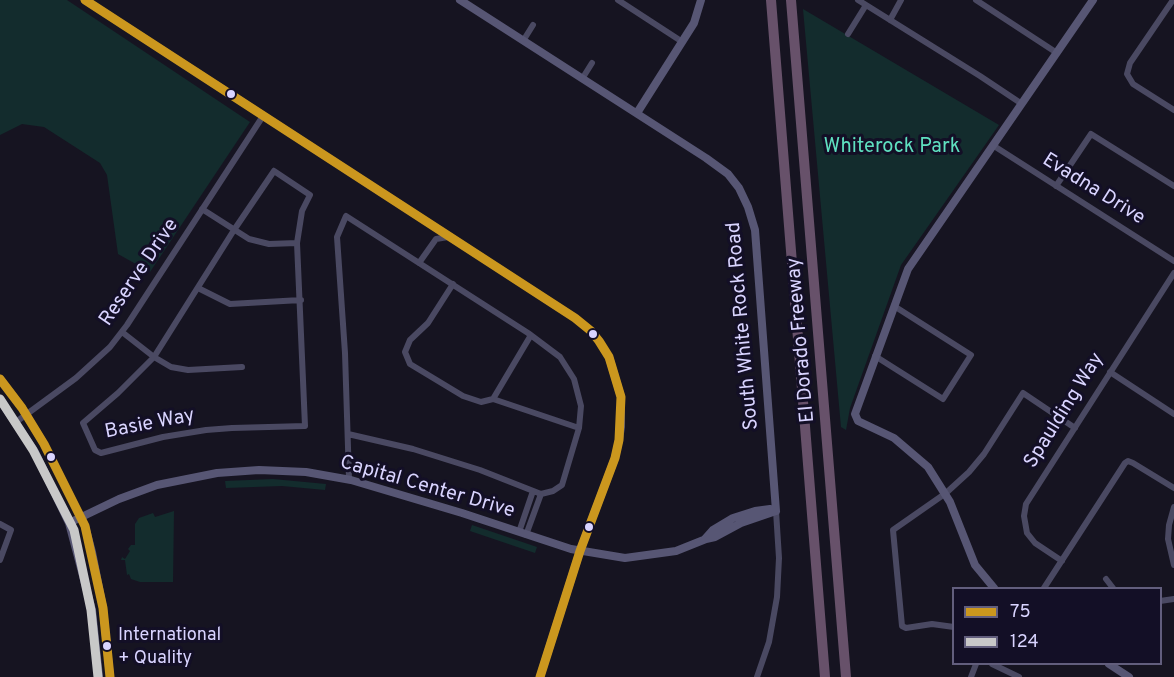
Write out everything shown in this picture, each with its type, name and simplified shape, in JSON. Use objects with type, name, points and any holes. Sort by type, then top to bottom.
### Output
[{"type":"highway","name":"El Dorado Freeway","points":[[771,0],[825,677]]},
{"type":"highway","name":"El Dorado Freeway","points":[[791,0],[846,677]]},
{"type":"street","points":[[85,0],[581,322],[591,331],[609,357],[621,397],[621,427],[615,458],[580,551],[540,677]]},
{"type":"street","name":"South White Rock Road","points":[[460,0],[706,158],[728,174],[742,194],[751,213],[755,230],[776,511]]},
{"type":"street","points":[[618,0],[626,2],[681,41]]},
{"type":"street","points":[[637,113],[694,22],[701,0]]},
{"type":"street","points":[[858,0],[1022,104]]},
{"type":"street","points":[[890,20],[901,0]]},
{"type":"street","points":[[976,0],[1057,53]]},
{"type":"street","points":[[993,587],[973,560],[946,493],[928,467],[894,438],[858,422],[855,414],[908,270],[1094,0]]},
{"type":"street","points":[[1173,0],[1130,63],[1127,74],[1132,84],[1174,111]]},
{"type":"street","points":[[848,34],[866,5]]},
{"type":"street","points":[[523,40],[533,25]]},
{"type":"street","points":[[582,79],[592,63]]},
{"type":"street","name":"Reserve Drive","points":[[16,422],[88,369],[110,347],[263,116]]},
{"type":"street","points":[[1056,186],[1091,134],[1174,186]]},
{"type":"street","name":"Evadna Drive","points":[[993,146],[1174,261]]},
{"type":"street","name":"Basie Way","points":[[274,171],[310,195],[302,211],[297,243],[305,426],[206,430],[163,437],[101,453],[95,450],[83,423],[118,393],[153,357],[234,230],[274,171]]},
{"type":"street","points":[[202,209],[234,230],[261,243],[297,243]]},
{"type":"street","points":[[348,434],[413,449],[480,470],[541,494],[562,484],[579,428],[581,406],[574,380],[560,357],[531,335],[346,216],[338,237],[349,479]]},
{"type":"street","points":[[419,263],[436,239],[448,237]]},
{"type":"street","name":"Spaulding Way","points":[[1062,561],[1031,538],[1025,528],[1024,516],[1029,499],[1174,273]]},
{"type":"street","points":[[453,284],[428,323],[410,340],[405,352],[410,364],[463,396],[481,402],[493,399],[579,428]]},
{"type":"street","points":[[198,288],[230,304],[301,300]]},
{"type":"street","points":[[875,356],[943,399],[971,355],[894,306]]},
{"type":"street","points":[[122,332],[153,357],[171,367],[188,370],[242,367]]},
{"type":"street","points":[[493,399],[531,335]]},
{"type":"street","points":[[1110,372],[1174,414]]},
{"type":"street","points":[[0,379],[44,444],[85,526],[101,596],[110,677]]},
{"type":"street","points":[[952,627],[932,624],[906,628],[902,626],[893,530],[946,493],[977,463],[1023,393],[1075,428]]},
{"type":"street","points":[[0,400],[35,452],[69,522],[92,610],[101,631],[104,677]]},
{"type":"street","points":[[1045,587],[1128,461],[1174,488]]},
{"type":"street","name":"Capital Center Drive","points":[[69,522],[138,491],[177,480],[217,473],[279,470],[349,479],[580,551],[611,556],[638,557],[676,551],[715,537],[741,523],[776,511]]},
{"type":"street","points":[[523,533],[533,491]]},
{"type":"street","points":[[523,533],[541,494]]},
{"type":"street","points":[[1174,507],[1168,538],[1174,565]]},
{"type":"street","points":[[757,677],[769,642],[777,597],[779,558],[776,511]]},
{"type":"street","points":[[0,524],[11,530],[0,560]]},
{"type":"street","points":[[1106,579],[1112,587]]},
{"type":"street","points":[[92,610],[99,677]]},
{"type":"street","points":[[996,665],[1019,677]]},
{"type":"street","points":[[1111,665],[1129,677]]},
{"type":"green space","points":[[0,0],[67,0],[250,122],[150,272],[118,254],[107,175],[100,163],[44,127],[22,124],[0,135]]},
{"type":"green space","name":"Whiterock Park","points":[[803,9],[999,125],[901,265],[850,408],[846,430],[841,427]]},
{"type":"green space","points":[[273,479],[326,484],[325,490],[282,486],[226,488],[225,481]]},
{"type":"green space","points":[[174,511],[173,582],[140,582],[131,579],[129,574],[127,575],[125,560],[121,560],[122,557],[125,559],[131,545],[135,545],[135,524],[139,518],[153,513],[155,517]]},
{"type":"green space","points":[[472,525],[537,547],[535,553],[470,531]]},
{"type":"transit line","name":"75","points":[[85,0],[575,318],[599,341],[609,357],[621,397],[619,440],[615,458],[580,551],[540,677]]},
{"type":"transit line","name":"75","points":[[0,379],[22,408],[44,444],[85,526],[103,608],[110,677]]},
{"type":"transit line","name":"124","points":[[0,399],[33,450],[74,530],[91,610],[98,677]]},
{"type":"place","name":"International + Quality","points":[[107,646]]}]
